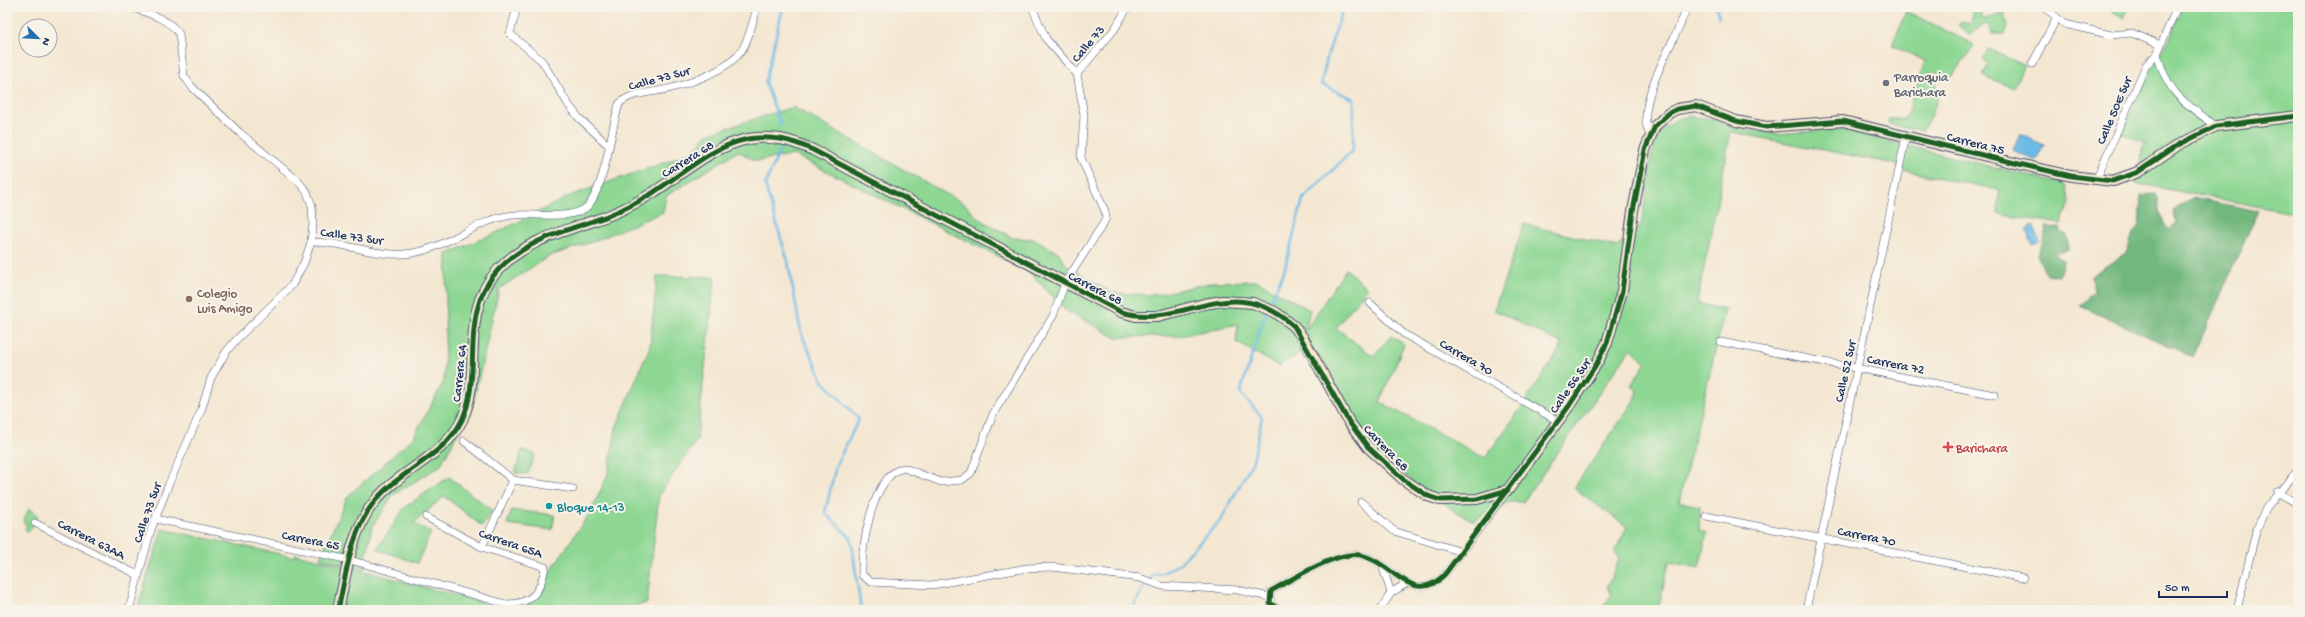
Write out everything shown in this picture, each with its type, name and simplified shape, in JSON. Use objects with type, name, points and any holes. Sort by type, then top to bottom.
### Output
[{"type":"street","points":[[131,7],[161,19],[177,30],[179,34],[184,76],[192,87],[240,133],[297,180],[307,192],[312,206],[311,242]]},
{"type":"street","points":[[517,7],[510,34],[542,61],[568,104],[579,118],[608,145]]},
{"type":"street","name":"Calle 73 Sur","points":[[128,610],[156,519],[216,368],[236,340],[292,285],[304,263],[311,242],[403,254],[430,249],[451,240],[469,229],[507,216],[526,214],[576,214],[591,203],[601,178],[618,104],[622,100],[697,79],[736,57],[745,45],[757,7]]},
{"type":"street","points":[[1032,7],[1046,39],[1077,74],[1084,115],[1081,158],[1101,200],[1106,218],[1065,283],[1053,316],[993,414],[971,473],[962,480],[941,482],[904,468],[891,474],[886,481],[873,507],[864,543],[862,575],[871,582],[932,585],[1028,568],[1052,567],[1140,578],[1153,583],[1238,590],[1269,597]]},
{"type":"street","name":"Calle 73","points":[[1077,74],[1114,30],[1128,7]]},
{"type":"street","name":"Calle 56 Sur","points":[[1407,583],[1422,588],[1436,583],[1462,552],[1558,421],[1593,369],[1607,343],[1622,291],[1633,211],[1650,135],[1647,130],[1646,120],[1651,92],[1658,71],[1688,7]]},
{"type":"street","points":[[2044,7],[2065,24],[2111,36],[2132,33],[2160,45]]},
{"type":"street","name":"Calle 50E Sur","points":[[2096,180],[2146,65],[2157,54],[2177,7]]},
{"type":"street","points":[[2032,64],[2057,18]]},
{"type":"street","points":[[2157,54],[2162,72],[2169,87],[2216,126]]},
{"type":"street","name":"Carrera 75","points":[[1650,135],[1661,119],[1669,113],[1677,109],[1696,106],[1736,121],[1766,127],[1843,121],[2019,164],[2096,180],[2113,181],[2138,172],[2178,145],[2216,126],[2298,116]]},
{"type":"street","name":"Calle 52 Sur","points":[[1806,610],[1906,136]]},
{"type":"street","name":"Carrera 68","points":[[650,194],[726,146],[747,140],[773,137],[784,138],[813,150],[1114,310],[1136,316],[1158,316],[1204,304],[1241,301],[1264,306],[1280,315],[1294,326],[1348,422],[1368,447],[1404,480],[1428,496],[1440,500],[1477,499],[1508,490]]},
{"type":"street","name":"Carrera 64","points":[[338,610],[350,560],[363,520],[374,501],[388,487],[448,440],[462,420],[468,396],[471,349],[479,301],[486,286],[498,270],[517,253],[537,240],[615,213],[650,194]]},
{"type":"street","name":"Carrera 70","points":[[1370,303],[1404,334],[1558,421]]},
{"type":"street","name":"Carrera 72","points":[[1722,342],[1995,395]]},
{"type":"street","points":[[464,441],[513,480],[573,489]]},
{"type":"street","points":[[2237,610],[2256,531],[2266,508],[2277,492],[2298,470]]},
{"type":"street","points":[[482,547],[513,480]]},
{"type":"street","points":[[2277,492],[2298,504]]},
{"type":"street","points":[[1361,502],[1394,531],[1462,552]]},
{"type":"street","name":"Carrera 70","points":[[1706,516],[2023,578]]},
{"type":"street","name":"Carrera 65A","points":[[426,517],[482,547],[545,567],[543,582],[534,595],[520,604],[506,604]]},
{"type":"street","name":"Carrera 65","points":[[156,519],[350,560],[506,604]]},
{"type":"street","name":"Carrera 63AA","points":[[35,523],[138,575]]},
{"type":"street","points":[[1280,610],[1270,603],[1269,597],[1271,591],[1306,571],[1345,556],[1360,555],[1382,565],[1407,583],[1391,593],[1380,610]]},
{"type":"street","points":[[1382,565],[1391,593]]},
{"type":"green space","points":[[1975,7],[1983,7],[1980,17],[1985,19],[2002,13],[2002,7],[2008,7],[2004,16],[2008,24],[2005,34],[1992,34],[1989,26],[1985,24],[1976,29],[1970,36],[1958,25],[1961,22],[1970,24]]},
{"type":"green space","points":[[2105,7],[2129,7],[2124,18]]},
{"type":"green space","points":[[2183,7],[2298,7],[2298,214],[2135,183],[2145,142],[2121,133],[2149,71],[2170,38]]},
{"type":"green space","points":[[1906,11],[1975,45],[1951,77],[1933,71],[1926,74],[1928,80],[1936,83],[1937,95],[1934,107],[1923,131],[1888,124],[1889,119],[1906,118],[1925,61],[1892,45]]},
{"type":"green space","points":[[1988,49],[2024,65],[2014,88],[1983,76],[1988,65],[1983,60]]},
{"type":"green space","points":[[793,107],[966,205],[978,218],[1013,238],[1035,239],[1059,253],[1066,265],[1112,293],[1155,295],[1214,282],[1257,281],[1310,310],[1305,331],[1346,269],[1367,288],[1336,328],[1373,356],[1391,336],[1404,344],[1380,402],[1485,458],[1521,408],[1563,344],[1494,310],[1524,224],[1617,247],[1641,226],[1651,158],[1656,138],[1666,126],[1677,119],[1690,116],[1718,120],[1736,128],[1776,134],[1839,129],[2066,185],[2070,202],[2061,224],[1998,214],[1999,190],[1906,171],[1895,164],[1731,132],[1697,303],[1725,310],[1679,502],[1700,506],[1699,530],[1707,533],[1699,568],[1669,562],[1658,610],[1601,610],[1612,594],[1607,587],[1619,560],[1615,551],[1627,527],[1574,488],[1637,396],[1638,391],[1631,385],[1646,363],[1631,348],[1523,502],[1509,502],[1474,521],[1456,512],[1407,477],[1356,423],[1303,336],[1298,355],[1278,366],[1236,342],[1238,324],[1180,336],[1115,337],[1067,311],[1028,271],[794,155],[756,161],[738,151],[666,196],[663,212],[592,242],[549,256],[499,289],[472,407],[440,466],[393,495],[372,527],[364,569],[320,558],[348,496],[413,438],[444,381],[447,254],[498,232],[572,195],[672,160],[694,150],[707,134]]},
{"type":"green space","points":[[2156,194],[2163,222],[2168,230],[2177,223],[2173,211],[2192,198],[2258,211],[2193,357],[2080,306],[2093,292],[2091,276],[2127,252],[2133,233],[2139,225],[2141,195]]},
{"type":"green space","points":[[2045,227],[2060,228],[2061,233],[2066,234],[2068,249],[2055,252],[2058,256],[2064,259],[2059,276],[2046,274],[2037,256],[2046,235]]},
{"type":"green space","points":[[657,276],[715,277],[697,440],[659,495],[647,603],[617,609],[587,611],[557,610],[527,605],[543,591],[545,579],[591,511],[608,474],[616,428],[650,346]]},
{"type":"green space","points":[[522,450],[535,454],[528,474],[515,473]]},
{"type":"green space","points":[[449,477],[493,511],[482,526],[444,496],[414,523],[431,533],[417,563],[377,549],[405,507]]},
{"type":"green space","points":[[29,509],[38,515],[31,529],[27,532],[25,530],[27,525],[23,522]]},
{"type":"green space","points":[[512,510],[555,515],[552,530],[507,524]]},
{"type":"green space","points":[[162,529],[294,557],[295,554],[516,610],[137,610]]},
{"type":"water","points":[[2020,134],[2044,145],[2036,161],[2013,150]]},
{"type":"water","points":[[2033,225],[2040,241],[2032,244],[2026,230]]},
{"type":"waterway","points":[[781,125],[765,82],[783,7]]},
{"type":"waterway","points":[[1268,307],[1284,271],[1303,199],[1353,150],[1354,99],[1321,84],[1328,54],[1342,11],[1340,7]]},
{"type":"waterway","points":[[1716,7],[1719,17]]},
{"type":"waterway","points":[[780,150],[765,185],[788,262],[801,333],[823,381],[859,419],[836,465],[825,513],[851,538],[861,610]]},
{"type":"waterway","points":[[1132,610],[1143,588],[1153,575],[1163,573],[1179,564],[1221,520],[1253,461],[1262,417],[1240,393],[1266,312]]},
{"type":"cycle path","points":[[1280,610],[1270,603],[1271,591],[1315,567],[1340,557],[1360,555],[1372,559],[1413,585],[1423,586],[1434,583],[1445,574],[1569,406],[1597,363],[1607,343],[1622,291],[1633,211],[1645,150],[1655,126],[1669,113],[1677,109],[1696,106],[1736,121],[1766,127],[1843,121],[2071,176],[2113,181],[2138,172],[2178,145],[2216,126],[2298,116]]},
{"type":"cycle path","points":[[338,610],[350,553],[360,525],[367,513],[385,490],[444,444],[454,433],[462,420],[468,402],[471,383],[474,324],[478,305],[486,287],[498,270],[508,260],[530,245],[554,234],[600,219],[623,209],[651,194],[709,154],[735,143],[757,138],[782,139],[813,150],[1121,312],[1144,315],[1166,314],[1228,301],[1249,302],[1271,310],[1294,326],[1349,422],[1368,447],[1404,480],[1428,496],[1440,500],[1477,499],[1508,490]]},
{"type":"place","name":"Parroquia Barichara","points":[[1886,83]]},
{"type":"place","name":"Colegio Luis Amigo","points":[[189,299]]},
{"type":"place","name":"Barichara","points":[[1948,447]]},
{"type":"place","name":"Bloque 14-13","points":[[549,506]]}]
